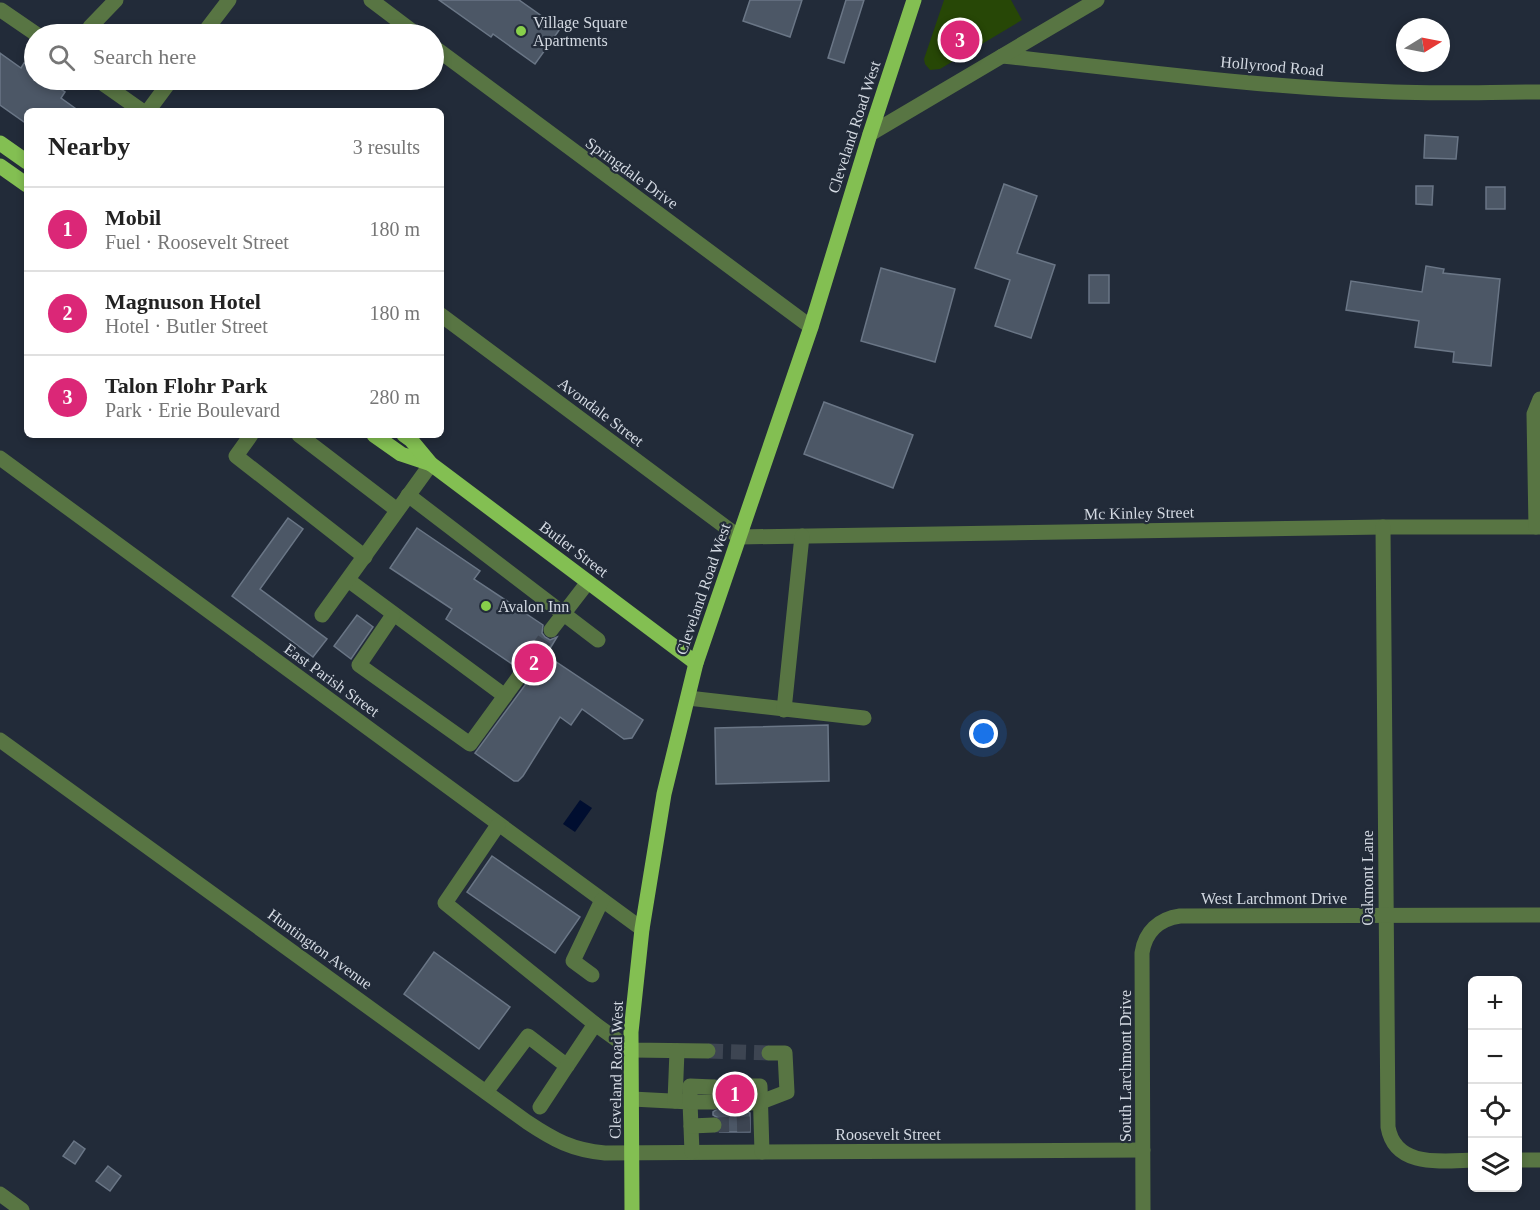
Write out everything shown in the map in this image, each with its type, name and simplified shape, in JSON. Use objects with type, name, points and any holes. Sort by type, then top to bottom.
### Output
[{"type":"main road","name":"Cleveland Road West","points":[[632,1210],[632,1032],[642,930],[664,794],[696,663],[811,327],[914,0]]},
{"type":"main road","points":[[0,143],[24,160]]},
{"type":"main road","points":[[0,166],[24,183]]},
{"type":"main road","name":"Butler Street","points":[[378,438],[401,454],[431,464]]},
{"type":"main road","name":"Butler Street","points":[[408,438],[431,464],[696,663]]},
{"type":"street","points":[[93,24],[116,0]]},
{"type":"street","points":[[211,24],[229,0]]},
{"type":"street","points":[[370,0],[402,24]]},
{"type":"street","points":[[870,134],[1097,0]]},
{"type":"street","points":[[1,10],[24,26]]},
{"type":"street","name":"Springdale Drive","points":[[444,55],[811,327]]},
{"type":"street","name":"Hollyrood Road","points":[[1002,56],[1305,87],[1394,92],[1540,92]]},
{"type":"street","points":[[117,90],[151,108]]},
{"type":"street","points":[[154,108],[165,90]]},
{"type":"street","name":"Avondale Street","points":[[444,317],[739,537]]},
{"type":"street","points":[[1538,527],[1534,414],[1540,399]]},
{"type":"street","points":[[249,438],[236,456],[365,557]]},
{"type":"street","points":[[303,438],[397,510]]},
{"type":"street","name":"East Parish Street","points":[[0,458],[642,930]]},
{"type":"street","points":[[322,615],[431,464]]},
{"type":"street","points":[[408,495],[598,640]]},
{"type":"street","name":"Mc Kinley Street","points":[[739,537],[1383,527],[1538,527]]},
{"type":"street","name":"Oakmont Lane","points":[[1383,527],[1385,916],[1389,1132],[1397,1147],[1413,1158],[1431,1161],[1468,1160]]},
{"type":"street","points":[[784,710],[801,536]]},
{"type":"street","points":[[348,580],[505,696]]},
{"type":"street","points":[[551,630],[588,582]]},
{"type":"street","points":[[393,615],[359,665],[470,744],[523,671]]},
{"type":"street","points":[[688,698],[864,718]]},
{"type":"street","name":"Huntington Avenue","points":[[0,740],[537,1128],[565,1145],[596,1152],[632,1153]]},
{"type":"street","points":[[498,825],[445,903],[595,1024],[632,1050],[708,1051]]},
{"type":"street","points":[[592,975],[573,961],[602,900]]},
{"type":"street","name":"West Larchmont Drive","points":[[1155,926],[1166,919],[1180,916],[1540,915]]},
{"type":"street","name":"South Larchmont Drive","points":[[1143,1210],[1142,953],[1147,937],[1155,926]]},
{"type":"street","points":[[540,1107],[595,1024]]},
{"type":"street","points":[[486,1092],[528,1036],[567,1066]]},
{"type":"street","points":[[677,1051],[683,1101],[691,1126],[692,1152]]},
{"type":"street","points":[[756,1102],[787,1092],[785,1053],[769,1053]]},
{"type":"street","points":[[751,1086],[760,1086],[756,1102],[756,1124],[762,1152]]},
{"type":"street","points":[[632,1099],[683,1101],[713,1095]]},
{"type":"street","points":[[691,1126],[714,1125]]},
{"type":"street","name":"Roosevelt Street","points":[[632,1153],[1143,1150]]},
{"type":"street","points":[[1522,1160],[1540,1160]]},
{"type":"street","points":[[0,1194],[22,1210]]},
{"type":"green space","points":[[944,0],[1011,0],[1022,20],[940,69],[930,70],[924,59]]},
{"type":"water","points":[[580,800],[592,808],[575,832],[563,824]]},
{"type":"building","name":"Village Square Apartments","points":[[439,0],[519,0],[560,29],[535,64],[493,34],[491,37]]},
{"type":"building","points":[[750,0],[802,0],[790,37],[743,21]]},
{"type":"building","points":[[846,0],[864,0],[844,63],[828,58]]},
{"type":"building","points":[[0,53],[21,68],[24,63],[24,90],[62,90],[65,92],[61,98],[75,108],[24,108],[24,122],[0,105]]},
{"type":"building","points":[[1425,135],[1458,137],[1456,159],[1424,158]]},
{"type":"building","points":[[1004,184],[1037,196],[1017,253],[1055,265],[1031,338],[995,326],[1010,280],[975,268]]},
{"type":"building","points":[[1416,186],[1433,186],[1432,205],[1416,204]]},
{"type":"building","points":[[1486,187],[1505,187],[1505,209],[1486,209]]},
{"type":"building","points":[[1426,266],[1444,269],[1443,273],[1500,279],[1491,366],[1453,362],[1454,352],[1415,347],[1419,321],[1346,310],[1351,281],[1422,292]]},
{"type":"building","points":[[881,268],[955,289],[935,362],[861,341]]},
{"type":"building","points":[[1089,275],[1109,275],[1109,303],[1089,303]]},
{"type":"building","points":[[824,402],[913,435],[893,488],[804,454]]},
{"type":"building","points":[[288,518],[303,529],[260,589],[327,639],[313,657],[232,596]]},
{"type":"building","points":[[417,528],[480,571],[474,579],[543,625],[542,633],[545,637],[550,640],[557,637],[546,655],[643,720],[632,738],[624,739],[582,709],[571,725],[560,717],[518,781],[514,781],[475,753],[531,677],[532,668],[525,661],[515,666],[446,619],[452,609],[390,568]]},
{"type":"building","points":[[357,615],[373,627],[351,659],[334,646]]},
{"type":"building","points":[[828,725],[829,781],[716,784],[715,728]]},
{"type":"building","points":[[492,856],[580,917],[555,953],[467,892]]},
{"type":"building","points":[[434,952],[510,1007],[479,1049],[404,994]]},
{"type":"building","points":[[722,1081],[742,1081],[742,1090],[746,1094],[741,1098],[740,1104],[742,1109],[750,1113],[750,1132],[720,1132],[724,1125],[722,1120],[713,1115],[713,1112],[722,1106],[723,1101],[719,1095],[724,1088]]},
{"type":"building","points":[[74,1141],[85,1149],[75,1164],[63,1156]]},
{"type":"building","points":[[108,1166],[121,1176],[110,1191],[96,1181]]},
{"type":"tunnel","points":[[523,671],[551,630]]},
{"type":"tunnel","points":[[708,1051],[769,1053]]},
{"type":"tunnel","points":[[714,1087],[751,1086]]},
{"type":"tunnel","points":[[713,1102],[750,1103]]},
{"type":"tunnel","points":[[714,1125],[750,1124]]},
{"type":"place","name":"Village Square Apartments","points":[[521,31]]},
{"type":"place","name":"Talon Flohr Park","points":[[960,40]]},
{"type":"place","name":"Avalon Inn","points":[[486,606]]},
{"type":"place","name":"Magnuson Hotel","points":[[534,663]]},
{"type":"place","name":"Mobil","points":[[735,1094]]}]
